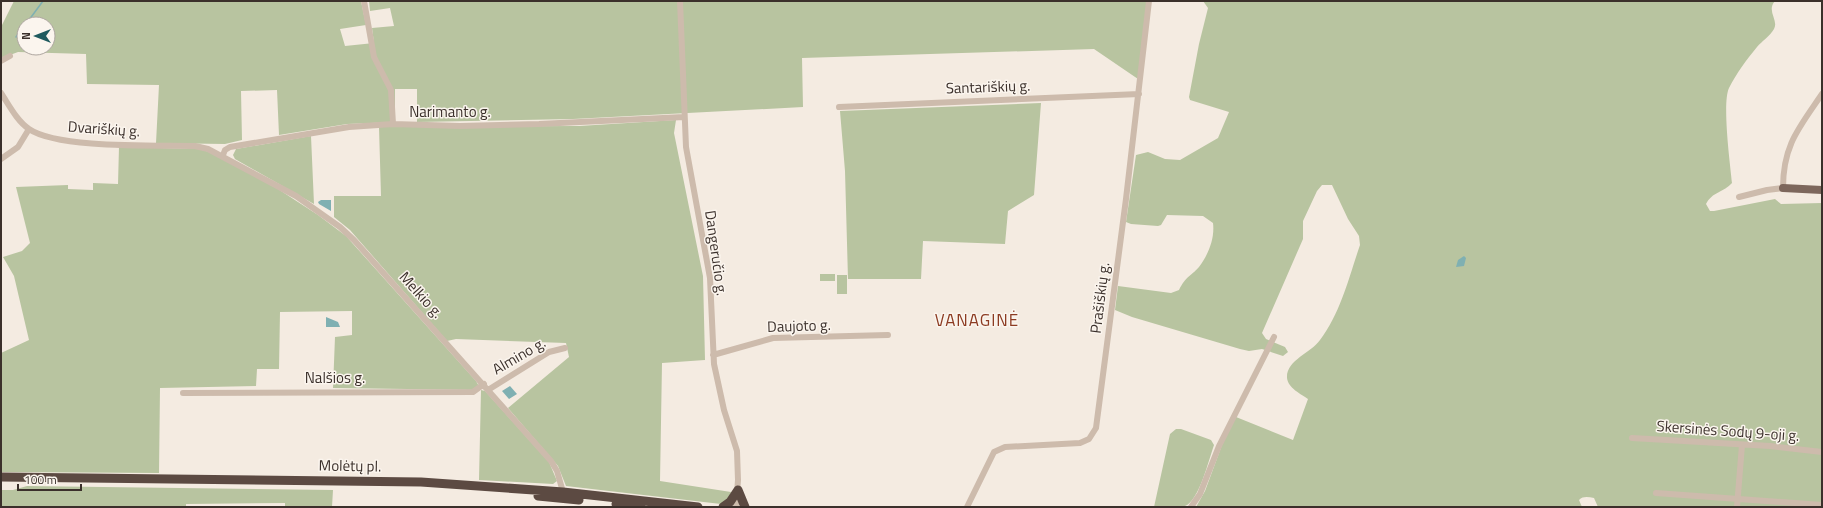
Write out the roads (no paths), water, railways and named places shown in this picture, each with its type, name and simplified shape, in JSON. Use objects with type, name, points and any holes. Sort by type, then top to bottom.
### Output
[{"type":"highway","name":"Molėtų pl.","points":[[1,477],[380,481],[464,484],[563,492],[698,507]]},
{"type":"highway","name":"Molėtų pl.","points":[[1,483],[422,488],[503,493],[641,507]]},
{"type":"highway","points":[[723,507],[730,502],[738,490]]},
{"type":"highway","points":[[738,490],[745,507]]},
{"type":"main road","points":[[1783,188],[1822,190]]},
{"type":"street","points":[[364,1],[374,57],[390,90],[393,124]]},
{"type":"street","name":"Dangeručio g.","points":[[680,1],[686,147],[710,278],[713,355],[724,410],[737,451],[738,490],[736,507]]},
{"type":"street","name":"Prašiškių g.","points":[[967,507],[994,452],[1004,447],[1080,443],[1089,439],[1096,428],[1150,1]]},
{"type":"street","points":[[1,61],[10,56]]},
{"type":"street","name":"Dvariškių g.","points":[[1,93],[16,116],[29,129],[44,135],[75,142],[201,147],[223,155]]},
{"type":"street","name":"Santariškių g.","points":[[839,107],[1139,94]]},
{"type":"street","points":[[1739,197],[1767,190],[1783,188],[1784,162],[1787,150],[1822,94]]},
{"type":"street","name":"Narimanto g.","points":[[223,155],[227,148],[230,147],[334,128],[393,124],[460,126],[684,117]]},
{"type":"street","points":[[1,159],[18,147],[29,129]]},
{"type":"street","name":"Melkio g.","points":[[223,155],[296,196],[340,226],[484,384],[551,461],[557,471],[563,492]]},
{"type":"street","name":"Daujoto g.","points":[[713,355],[773,338],[888,335]]},
{"type":"street","points":[[1191,507],[1200,494],[1219,446],[1274,337]]},
{"type":"street","name":"Almino g.","points":[[488,390],[549,352],[565,348]]},
{"type":"street","name":"Nalšios g.","points":[[183,393],[474,392],[484,384]]},
{"type":"street","name":"Skersinės Sodų 9-oji g.","points":[[1632,438],[1797,448],[1822,452]]},
{"type":"street","points":[[1737,507],[1742,445]]},
{"type":"street","points":[[1656,493],[1822,505]]},
{"type":"water","points":[[321,200],[331,200],[331,211],[319,204],[318,202]]},
{"type":"water","points":[[1464,256],[1466,258],[1464,266],[1456,267],[1458,260]]},
{"type":"water","points":[[326,317],[338,322],[340,327],[326,327]]},
{"type":"water","points":[[510,386],[517,394],[509,399],[502,391]]},
{"type":"waterway","points":[[32,16],[43,1]]},
{"type":"district","name":"VANAGINĖ","points":[[977,320]]}]
